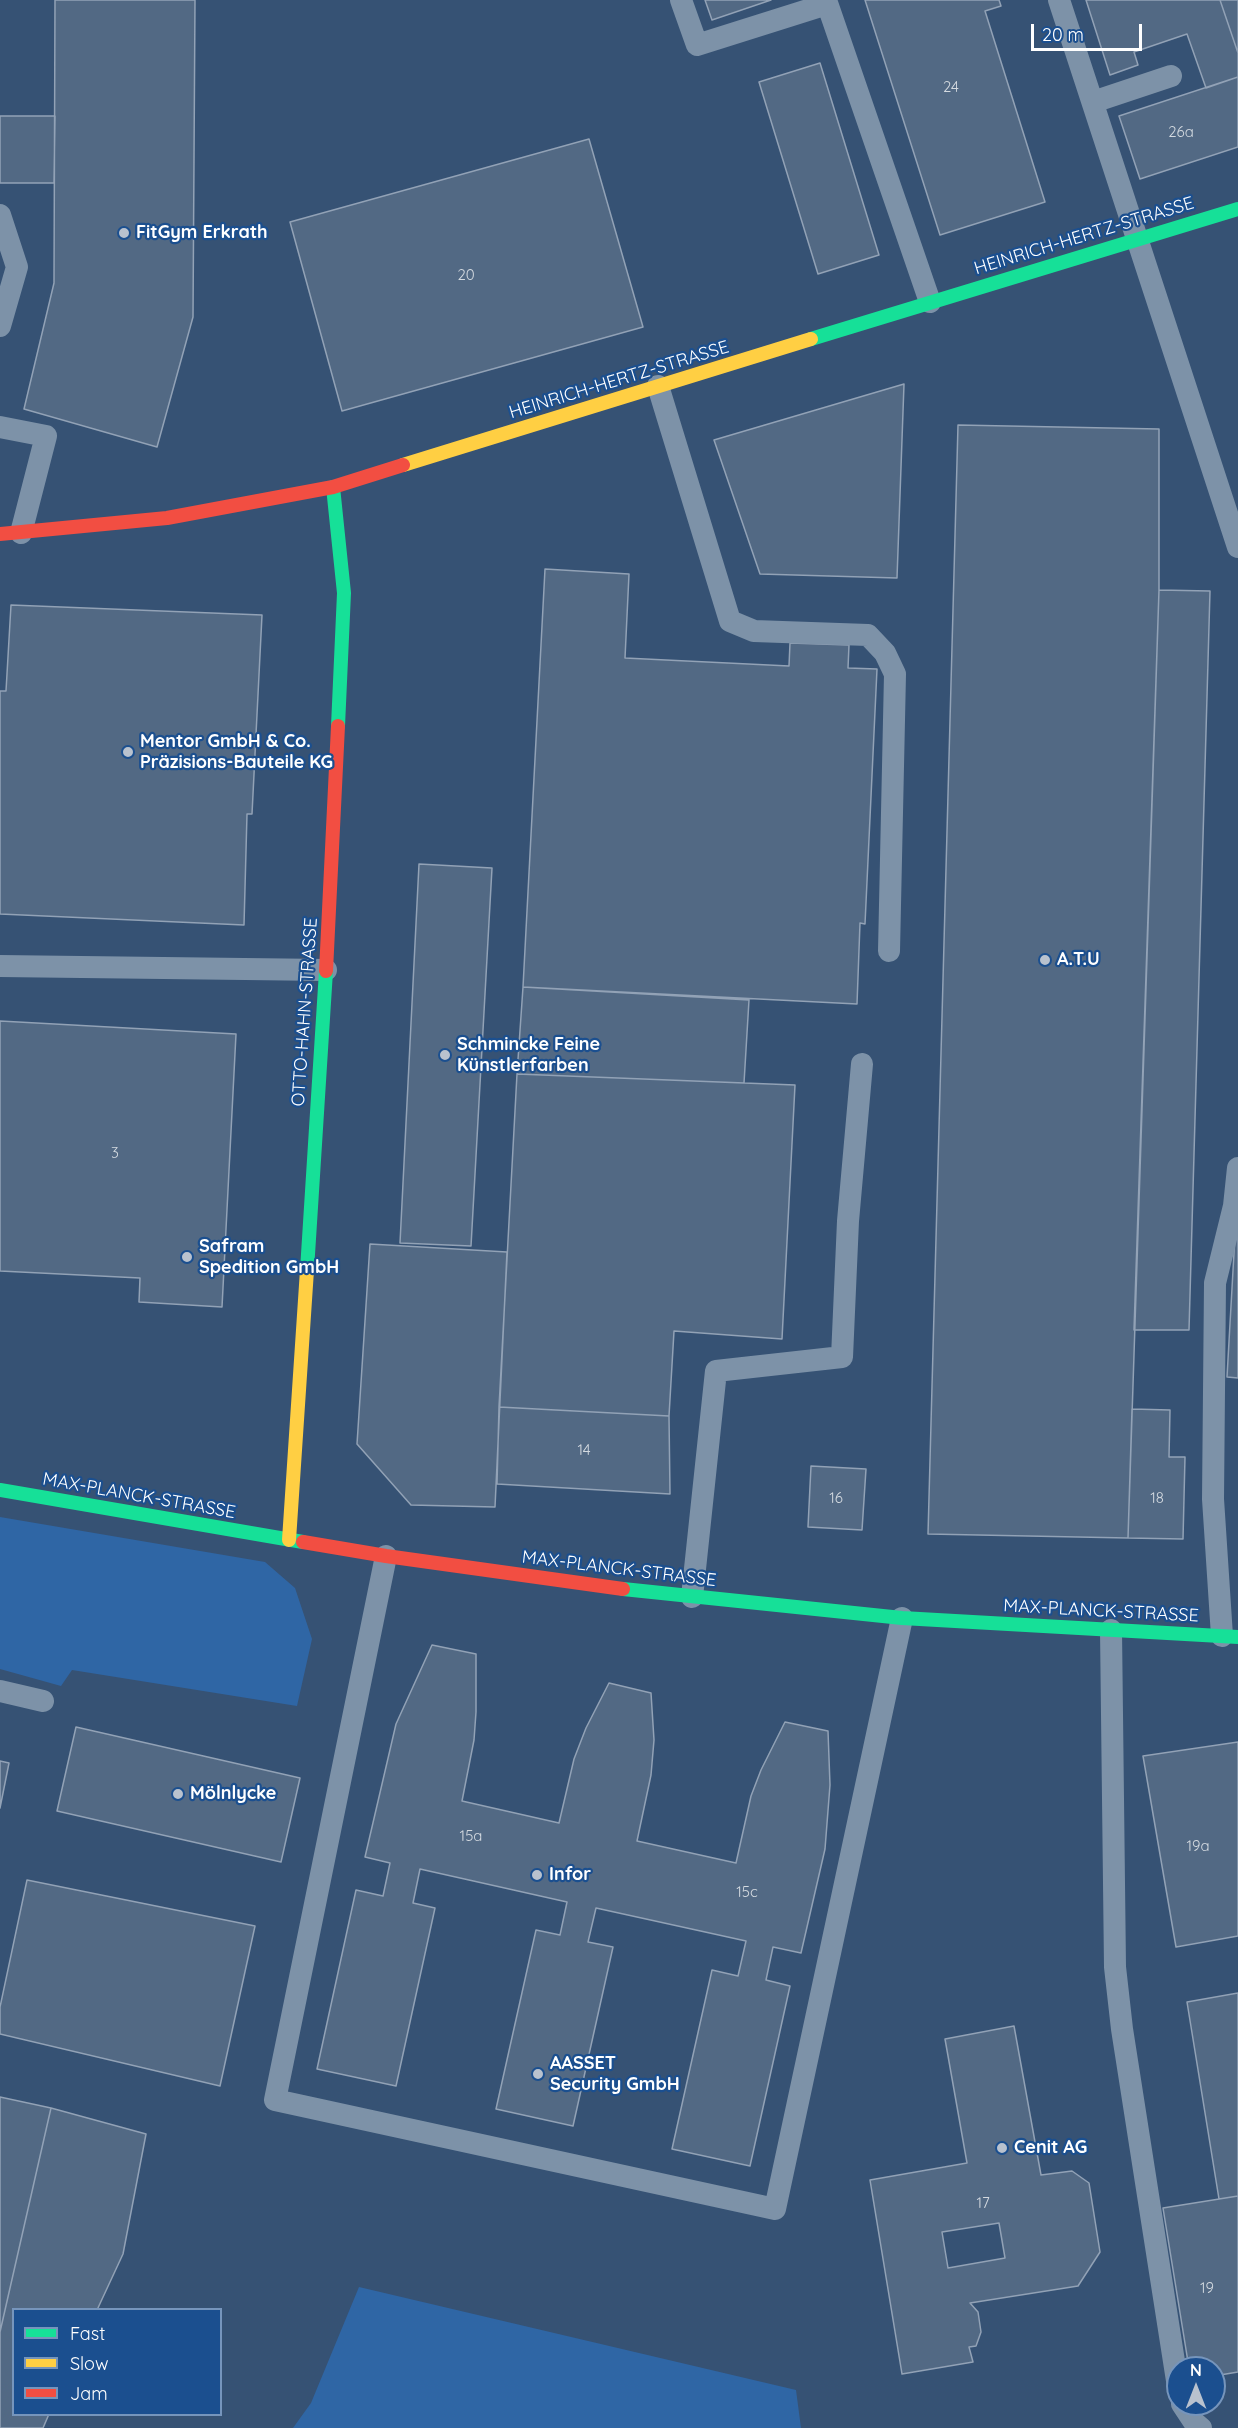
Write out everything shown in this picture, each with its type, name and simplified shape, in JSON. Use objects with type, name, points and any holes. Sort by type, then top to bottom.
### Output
[{"type":"street","name":"HEINRICH-HERTZ-STRASSE","points":[[10,533],[167,518],[333,487],[1238,209]]},
{"type":"street","name":"OTTO-HAHN-STRASSE","points":[[289,1540],[326,970],[344,593],[333,487]]},
{"type":"street","name":"MAX-PLANCK-STRASSE","points":[[0,1490],[386,1556],[656,1594],[902,1618],[1230,1636]]},
{"type":"lane","points":[[681,0],[697,45],[826,2],[930,302]]},
{"type":"lane","points":[[1059,0],[1238,547]]},
{"type":"lane","points":[[1093,102],[1171,76]]},
{"type":"lane","points":[[0,215],[17,267],[0,326]]},
{"type":"lane","points":[[658,386],[730,621],[754,630],[868,635],[885,653],[896,674],[889,951]]},
{"type":"lane","points":[[0,427],[46,436],[10,533]]},
{"type":"lane","points":[[0,966],[326,970]]},
{"type":"lane","points":[[692,1597],[716,1371],[842,1357],[848,1221],[862,1064]]},
{"type":"lane","points":[[1230,1636],[1213,1499],[1215,1283],[1234,1206],[1238,1168]]},
{"type":"lane","points":[[386,1556],[275,2100],[775,2209],[902,1618]]},
{"type":"lane","points":[[1111,1630],[1115,1967],[1122,2029],[1173,2356]]},
{"type":"lane","points":[[0,1691],[43,1701]]},
{"type":"lane","points":[[1190,2416],[1201,2428]]},
{"type":"shaded area","points":[[0,1517],[265,1562],[295,1588],[312,1639],[297,1706],[72,1670],[61,1686],[0,1669]]},
{"type":"shaded area","points":[[359,2287],[796,2390],[801,2428],[293,2428],[311,2403]]},
{"type":"building","name":"FitGym Erkrath","points":[[55,0],[195,0],[193,317],[157,447],[24,409],[54,283]]},
{"type":"building","points":[[705,0],[771,0],[712,20]]},
{"type":"building","points":[[865,0],[999,0],[1001,6],[985,11],[1045,202],[940,235]]},
{"type":"building","points":[[1086,0],[1220,0],[1238,53],[1238,77],[1206,88],[1187,34],[1134,52],[1138,65],[1110,75]]},
{"type":"building","points":[[1220,0],[1238,0],[1238,53]]},
{"type":"building","points":[[820,63],[879,255],[818,274],[759,82]]},
{"type":"building","points":[[1238,77],[1238,147],[1140,179],[1119,116]]},
{"type":"building","points":[[0,116],[55,116],[54,183],[0,183]]},
{"type":"building","points":[[589,139],[643,327],[342,411],[290,222]]},
{"type":"building","points":[[904,384],[897,578],[760,574],[714,440]]},
{"type":"building","name":"A.T.U","points":[[958,425],[1159,429],[1159,590],[1128,1538],[928,1534]]},
{"type":"building","points":[[545,569],[629,574],[625,658],[789,666],[790,643],[849,645],[848,668],[877,669],[865,924],[860,923],[857,1004],[523,987]]},
{"type":"building","points":[[1159,590],[1210,591],[1189,1330],[1134,1330]]},
{"type":"building","name":"Mentor GmbH & Co. Präzisions-Bauteile KG","points":[[11,605],[262,615],[252,814],[247,814],[244,925],[0,914],[0,691],[6,691]]},
{"type":"building","name":"Schmincke Feine Künstlerfarben","points":[[419,864],[492,868],[471,1246],[400,1243]]},
{"type":"building","points":[[523,987],[749,1000],[744,1083],[517,1074]]},
{"type":"building","points":[[0,1021],[236,1034],[222,1307],[139,1302],[140,1278],[0,1271]]},
{"type":"building","points":[[517,1074],[795,1085],[782,1339],[674,1331],[669,1416],[499,1407]]},
{"type":"building","points":[[1235,1235],[1238,1235],[1238,1378],[1227,1377]]},
{"type":"building","points":[[370,1244],[507,1252],[495,1507],[411,1505],[357,1444]]},
{"type":"building","points":[[499,1407],[669,1416],[670,1494],[497,1484]]},
{"type":"building","points":[[1132,1409],[1170,1410],[1169,1457],[1185,1457],[1183,1539],[1128,1538]]},
{"type":"building","points":[[811,1466],[866,1469],[862,1530],[808,1527]]},
{"type":"building","points":[[432,1645],[476,1654],[474,1740],[462,1801],[559,1823],[574,1759],[586,1728],[609,1683],[651,1693],[654,1740],[651,1775],[637,1841],[736,1863],[751,1796],[785,1722],[828,1731],[830,1785],[825,1849],[801,1953],[773,1947],[766,1980],[790,1986],[750,2166],[672,2149],[712,1970],[738,1976],[746,1941],[596,1908],[588,1942],[613,1947],[573,2126],[496,2109],[536,1930],[560,1935],[567,1902],[420,1869],[413,1903],[435,1908],[396,2086],[317,2069],[356,1890],[383,1896],[390,1863],[365,1857],[396,1724]]},
{"type":"building","name":"Mölnlycke","points":[[76,1727],[300,1778],[281,1862],[57,1811]]},
{"type":"building","points":[[1238,1742],[1238,1936],[1176,1947],[1143,1756]]},
{"type":"building","points":[[0,1761],[9,1763],[0,1808]]},
{"type":"building","points":[[27,1880],[255,1926],[220,2086],[0,2034],[0,2007]]},
{"type":"building","points":[[1238,1993],[1238,2196],[1219,2199],[1187,2002]]},
{"type":"building","points":[[1014,2026],[1041,2175],[1072,2171],[1089,2183],[1100,2252],[1078,2286],[970,2303],[978,2312],[981,2332],[976,2346],[969,2347],[973,2362],[902,2374],[870,2180],[967,2163],[945,2039]],"holes":[[[999,2223],[1005,2258],[948,2268],[942,2232]]]},
{"type":"building","points":[[0,2097],[51,2108],[0,2332]]},
{"type":"building","points":[[51,2108],[146,2134],[123,2254],[98,2308],[12,2308],[12,2416],[48,2416],[43,2428],[0,2428],[0,2332]]},
{"type":"building","points":[[1238,2196],[1238,2372],[1226,2374],[1226,2356],[1187,2356],[1163,2208]]},
{"type":"traffic: fast","points":[[811,339],[1238,209]]},
{"type":"traffic: fast","points":[[333,487],[344,593],[338,726]]},
{"type":"traffic: fast","points":[[307,1270],[326,971]]},
{"type":"traffic: fast","points":[[0,1490],[303,1542]]},
{"type":"traffic: fast","points":[[623,1589],[902,1618],[1238,1637]]},
{"type":"traffic: slow","points":[[403,465],[811,339]]},
{"type":"traffic: slow","points":[[289,1540],[307,1270]]},
{"type":"traffic: jam","points":[[0,534],[167,518],[333,487],[403,465]]},
{"type":"traffic: jam","points":[[326,971],[338,726]]},
{"type":"traffic: jam","points":[[303,1542],[623,1589]]},
{"type":"place","name":"FitGym Erkrath","points":[[124,233]]},
{"type":"place","name":"Mentor GmbH & Co. Präzisions-Bauteile KG","points":[[128,752]]},
{"type":"place","name":"A.T.U","points":[[1045,960]]},
{"type":"place","name":"Schmincke Feine Künstlerfarben","points":[[445,1055]]},
{"type":"place","name":"Safram Spedition GmbH","points":[[187,1257]]},
{"type":"place","name":"Mölnlycke","points":[[178,1794]]},
{"type":"place","name":"Infor","points":[[537,1875]]},
{"type":"place","name":"AASSET Security GmbH","points":[[538,2074]]},
{"type":"place","name":"Cenit AG","points":[[1002,2148]]}]
